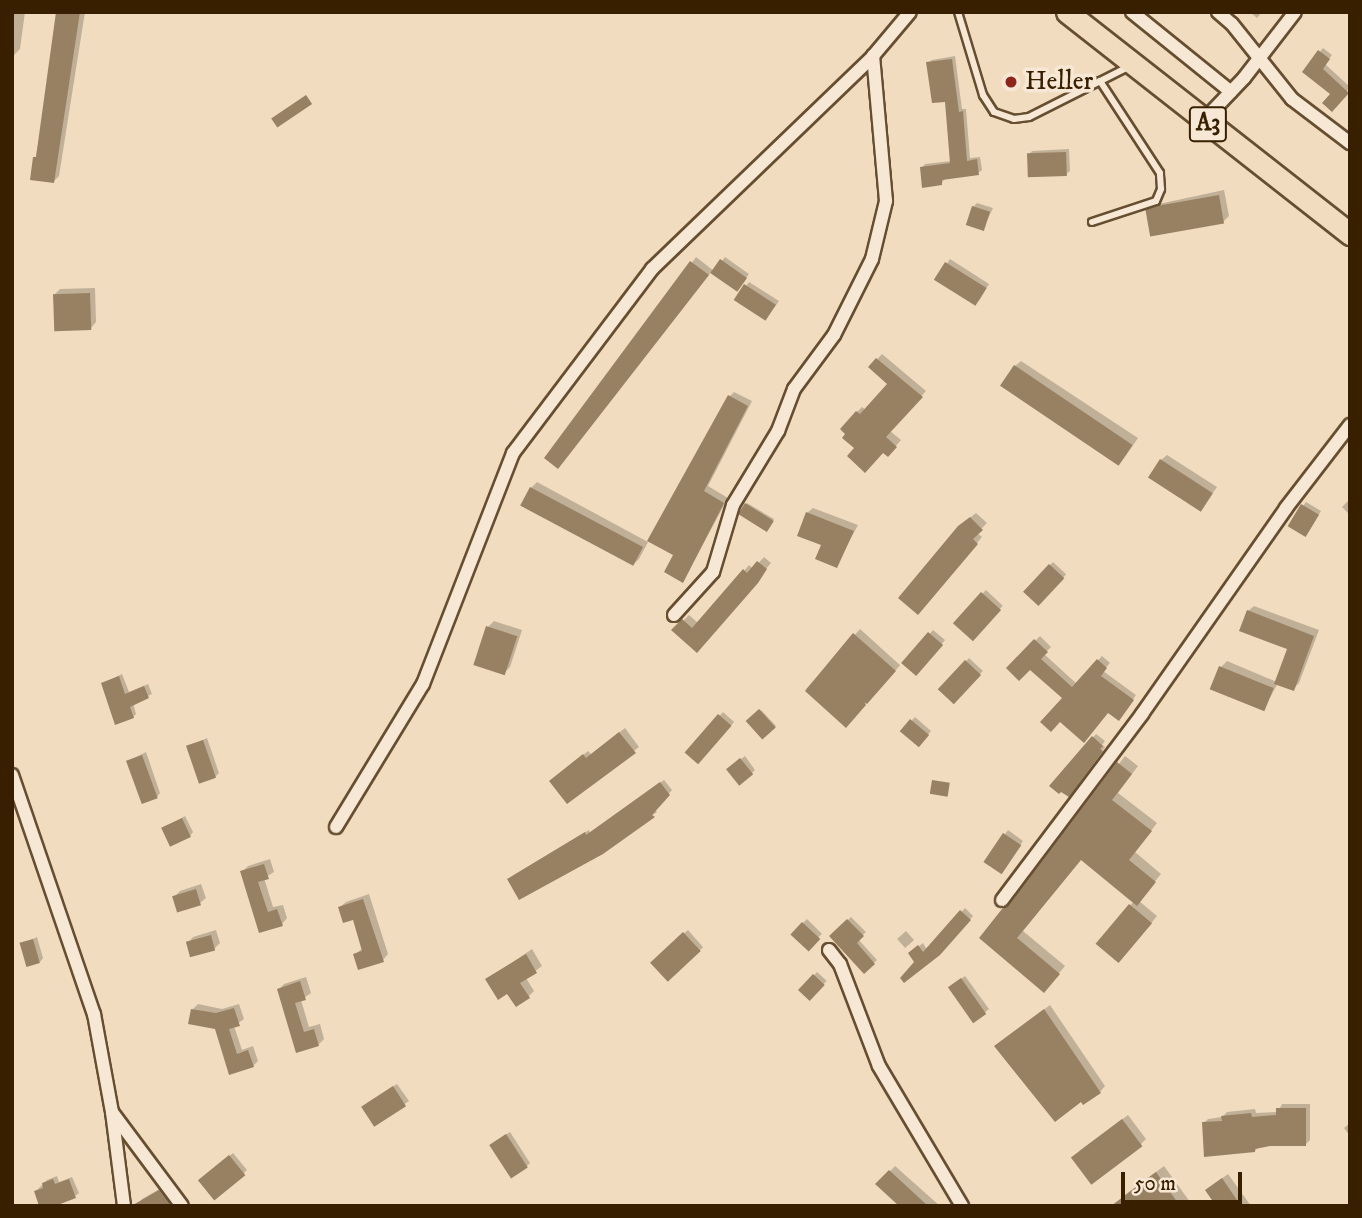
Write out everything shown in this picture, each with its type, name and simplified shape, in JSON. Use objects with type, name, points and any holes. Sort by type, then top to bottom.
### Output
[{"type":"highway","name":"A3","points":[[1067,12],[1350,234]]},
{"type":"street","points":[[336,827],[423,684],[513,453],[652,269],[873,56],[910,12]]},
{"type":"street","points":[[1132,12],[1231,92]]},
{"type":"street","points":[[1218,12],[1231,23],[1292,99],[1350,143]]},
{"type":"street","points":[[1203,121],[1231,92],[1295,12]]},
{"type":"street","points":[[674,615],[713,572],[733,505],[778,431],[794,388],[834,335],[872,259],[886,201],[873,56]]},
{"type":"street","points":[[1002,900],[1142,715],[1286,508],[1350,425]]},
{"type":"street","points":[[12,775],[94,1014],[112,1112],[124,1206]]},
{"type":"street","points":[[829,950],[840,964],[878,1066],[962,1206]]},
{"type":"street","points":[[112,1112],[182,1206]]},
{"type":"lane","points":[[958,12],[983,95],[994,112],[1014,119],[1029,117],[1133,64]]},
{"type":"lane","points":[[1092,222],[1156,201],[1161,189],[1160,173],[1100,81]]},
{"type":"building","points":[[56,12],[80,12],[54,183],[30,180],[33,157],[36,157]]},
{"type":"building","points":[[1318,50],[1330,59],[1323,69],[1349,93],[1332,112],[1322,103],[1330,94],[1302,72]]},
{"type":"building","points":[[952,59],[959,112],[963,111],[967,161],[977,159],[979,175],[942,180],[942,185],[922,188],[920,167],[950,163],[945,102],[932,103],[926,62]]},
{"type":"building","points":[[306,95],[312,104],[277,128],[271,118]]},
{"type":"building","points":[[1066,152],[1067,176],[1028,177],[1027,153]]},
{"type":"building","points":[[1219,195],[1224,224],[1150,237],[1145,208]]},
{"type":"building","points":[[972,206],[990,212],[984,231],[966,225]]},
{"type":"building","points":[[720,259],[747,278],[737,292],[710,273]]},
{"type":"building","points":[[690,261],[709,275],[558,469],[544,458]]},
{"type":"building","points":[[945,262],[987,288],[975,306],[934,280]]},
{"type":"building","points":[[744,284],[776,305],[766,321],[734,300]]},
{"type":"building","points":[[90,293],[91,330],[54,331],[53,294]]},
{"type":"building","points":[[876,358],[923,397],[886,437],[897,447],[888,457],[883,453],[865,473],[847,456],[854,448],[842,438],[845,434],[840,429],[856,411],[860,414],[887,384],[868,367]]},
{"type":"building","points":[[1014,365],[1133,445],[1119,466],[1000,386]]},
{"type":"building","points":[[728,395],[748,406],[704,491],[724,503],[683,583],[664,572],[673,555],[647,541]]},
{"type":"building","points":[[1160,459],[1213,493],[1201,512],[1148,477]]},
{"type":"building","points":[[530,487],[643,547],[633,566],[520,506]]},
{"type":"building","points":[[745,503],[774,521],[767,532],[738,514]]},
{"type":"building","points":[[1301,504],[1319,515],[1306,537],[1288,526]]},
{"type":"building","points":[[806,512],[854,531],[837,568],[815,559],[821,545],[797,536]]},
{"type":"building","points":[[970,517],[983,530],[973,539],[978,544],[918,615],[898,598],[958,526]]},
{"type":"building","points":[[757,561],[767,569],[758,583],[697,653],[671,630],[682,619],[692,628],[743,569],[747,573]]},
{"type":"building","points":[[1049,564],[1064,578],[1038,606],[1023,592]]},
{"type":"building","points":[[981,592],[1001,610],[973,641],[953,623]]},
{"type":"building","points":[[1247,610],[1314,636],[1294,691],[1274,684],[1287,649],[1239,631]]},
{"type":"building","points":[[486,626],[517,636],[505,675],[473,665]]},
{"type":"building","points":[[928,632],[943,645],[916,676],[901,663]]},
{"type":"building","points":[[853,633],[896,671],[867,704],[864,702],[866,705],[846,728],[805,691]]},
{"type":"building","points":[[1034,639],[1048,652],[1041,659],[1072,687],[1097,659],[1107,668],[1101,676],[1134,700],[1119,721],[1108,713],[1084,743],[1060,722],[1051,732],[1040,722],[1062,698],[1030,670],[1019,681],[1006,668]]},
{"type":"building","points":[[965,660],[981,675],[954,704],[938,689]]},
{"type":"building","points":[[1219,666],[1274,688],[1264,711],[1210,689]]},
{"type":"building","points":[[119,676],[125,694],[144,686],[149,698],[130,707],[134,718],[115,725],[101,683]]},
{"type":"building","points":[[759,709],[776,728],[762,740],[746,721]]},
{"type":"building","points":[[718,714],[732,726],[698,764],[685,752]]},
{"type":"building","points":[[910,719],[929,735],[919,747],[900,731]]},
{"type":"building","points":[[619,732],[636,753],[567,804],[549,781],[583,754],[586,758]]},
{"type":"building","points":[[1092,736],[1103,746],[1100,749],[1103,751],[1069,797],[1061,792],[1059,794],[1049,786]]},
{"type":"building","points":[[203,740],[216,778],[199,784],[186,746]]},
{"type":"building","points":[[142,755],[158,798],[142,804],[126,761]]},
{"type":"building","points":[[740,758],[753,774],[739,786],[726,769]]},
{"type":"building","points":[[1117,762],[1132,774],[1112,800],[1152,831],[1129,860],[1156,882],[1137,906],[1081,860],[1017,938],[1060,974],[1044,993],[979,938],[1002,909],[1009,905]]},
{"type":"building","points":[[932,780],[950,783],[948,797],[930,794]]},
{"type":"building","points":[[660,782],[670,795],[652,815],[655,817],[603,854],[519,900],[507,879],[585,832],[586,835]]},
{"type":"building","points":[[182,818],[191,837],[170,847],[161,828]]},
{"type":"building","points":[[1003,833],[1021,845],[1002,874],[983,862]]},
{"type":"building","points":[[264,864],[269,879],[258,882],[268,912],[277,909],[283,926],[259,933],[240,871]]},
{"type":"building","points":[[196,889],[201,905],[177,913],[172,896]]},
{"type":"building","points":[[363,899],[384,962],[358,970],[353,954],[362,951],[353,920],[343,923],[338,907]]},
{"type":"building","points":[[1129,904],[1152,923],[1119,963],[1096,944]]},
{"type":"building","points":[[960,910],[971,920],[940,955],[904,983],[900,978],[914,962],[908,953],[918,945],[923,952]]},
{"type":"building","points":[[847,919],[864,936],[857,943],[875,964],[864,974],[829,936]]},
{"type":"building","points":[[802,922],[820,939],[809,951],[790,934]]},
{"type":"building","points":[[683,932],[701,951],[668,982],[650,963]]},
{"type":"building","points":[[211,935],[215,950],[190,957],[186,942]]},
{"type":"building","points":[[33,939],[40,963],[26,967],[20,943]]},
{"type":"building","points":[[526,954],[537,973],[520,983],[530,998],[516,1007],[507,994],[498,1000],[485,979]]},
{"type":"building","points":[[813,974],[825,985],[810,1001],[798,990]]},
{"type":"building","points":[[961,978],[986,1014],[973,1023],[948,987]]},
{"type":"building","points":[[300,981],[306,1000],[295,1003],[304,1032],[314,1029],[319,1046],[296,1053],[277,989]]},
{"type":"building","points":[[234,1008],[240,1026],[229,1029],[237,1054],[248,1050],[254,1067],[229,1075],[215,1029],[188,1024],[191,1009],[216,1013]]},
{"type":"building","points":[[1044,1009],[1101,1093],[1083,1105],[1081,1102],[1055,1122],[994,1046]]},
{"type":"building","points":[[393,1086],[406,1106],[374,1127],[361,1107]]},
{"type":"building","points":[[1276,1108],[1306,1108],[1306,1146],[1270,1146],[1255,1149],[1255,1152],[1204,1157],[1202,1122],[1222,1121],[1221,1116],[1251,1113],[1252,1117],[1276,1115]]},
{"type":"building","points":[[1122,1119],[1142,1146],[1091,1185],[1071,1158]]},
{"type":"building","points":[[506,1134],[528,1168],[511,1178],[489,1145]]},
{"type":"building","points":[[229,1155],[245,1175],[214,1200],[198,1180]]},
{"type":"building","points":[[889,1170],[928,1206],[899,1206],[875,1184]]},
{"type":"building","points":[[1156,1172],[1180,1206],[1111,1206],[1140,1184]]},
{"type":"building","points":[[1222,1178],[1241,1206],[1216,1206],[1205,1190]]},
{"type":"building","points":[[53,1179],[55,1184],[69,1179],[76,1198],[55,1206],[39,1206],[34,1191],[43,1188],[42,1183]]},
{"type":"building","points":[[159,1190],[171,1206],[133,1206],[133,1205]]},
{"type":"place","name":"Heller","points":[[1011,82]]}]
